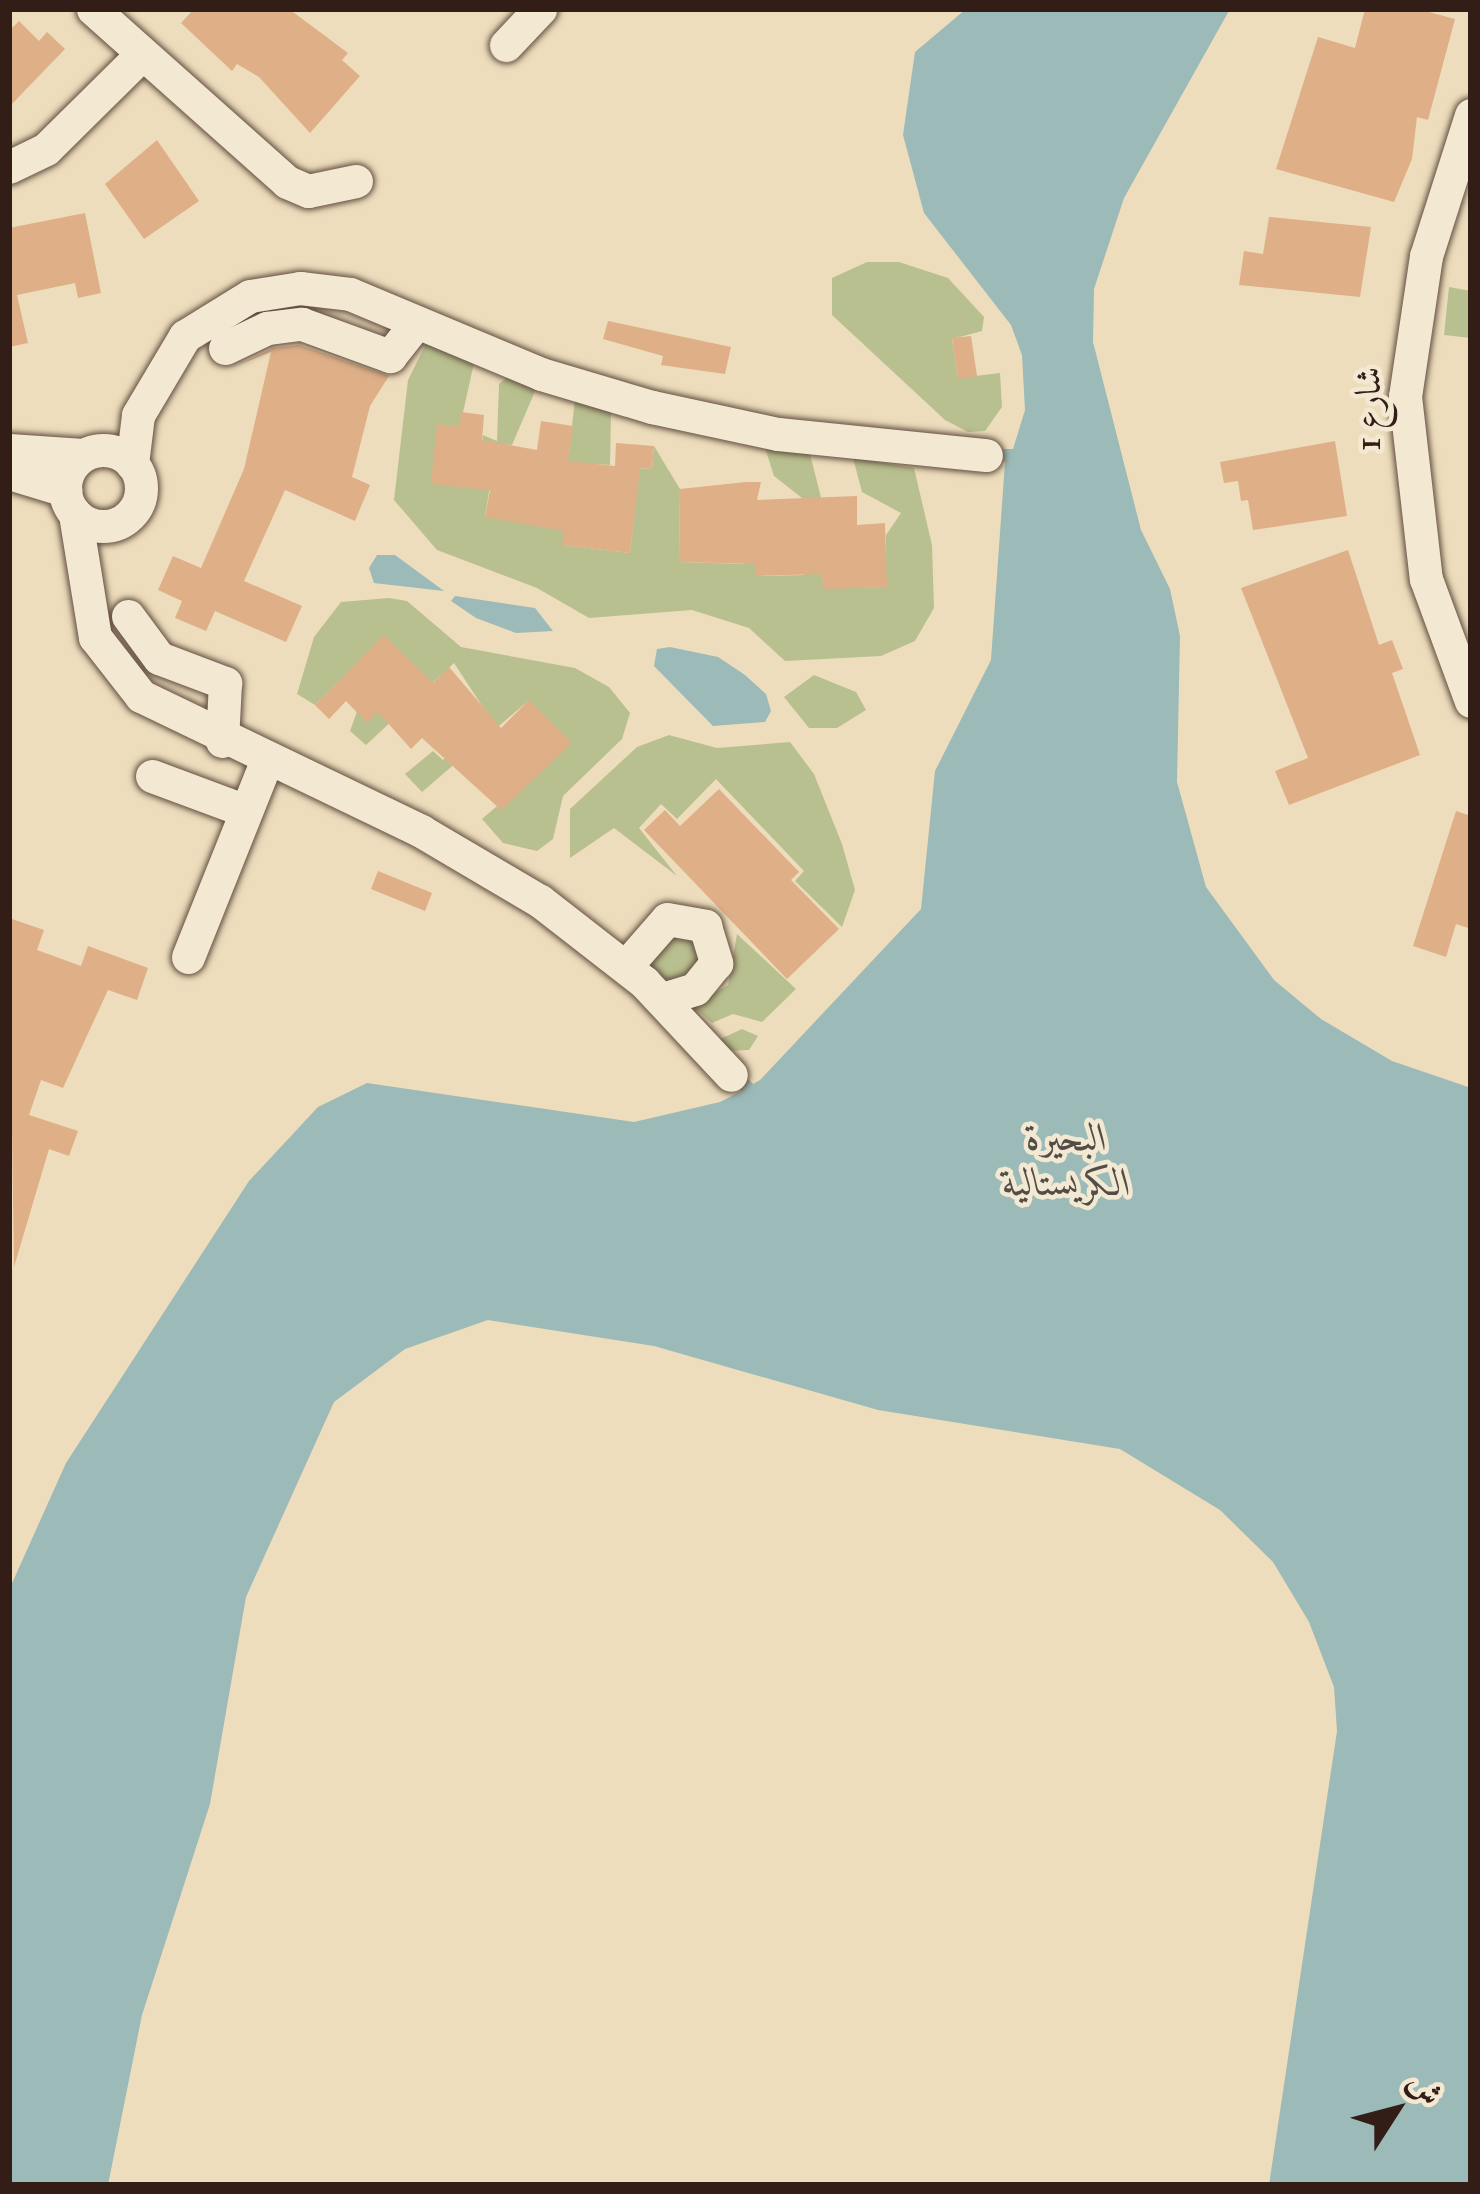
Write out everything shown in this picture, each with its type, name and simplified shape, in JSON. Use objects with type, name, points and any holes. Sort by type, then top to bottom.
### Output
[{"type":"street","points":[[93,9],[287,182],[308,191],[356,181]]},
{"type":"street","points":[[506,45],[540,9]]},
{"type":"street","points":[[9,167],[46,149],[141,55]]},
{"type":"street","name":"شارع 1","points":[[1471,116],[1426,256],[1405,396],[1422,560],[1471,701]]},
{"type":"street","points":[[70,502],[138,415],[185,336],[250,296],[300,288],[350,294],[542,374],[652,407],[778,434],[986,455]]},
{"type":"street","points":[[226,348],[267,328],[302,324],[390,356],[417,322]]},
{"type":"street","points":[[9,450],[106,456]]},
{"type":"street","points":[[87,571],[108,526],[138,502],[106,456]]},
{"type":"street","points":[[9,473],[108,526]]},
{"type":"street","points":[[70,502],[87,571],[89,620],[114,670],[141,696],[222,741],[452,847],[626,966],[731,1075]]},
{"type":"street","points":[[128,616],[159,658],[225,683],[222,741]]},
{"type":"street","points":[[188,957],[267,759]]},
{"type":"street","points":[[152,776],[246,811]]},
{"type":"street","points":[[626,966],[667,919],[705,926],[716,963],[695,989],[662,1000]]},
{"type":"green space","points":[[867,262],[899,262],[948,278],[984,317],[982,331],[952,339],[958,378],[1000,373],[1002,407],[985,431],[968,432],[945,420],[832,315],[832,278]]},
{"type":"green space","points":[[1449,287],[1471,291],[1471,338],[1444,335]]},
{"type":"green space","points":[[427,342],[474,363],[460,426],[437,425],[477,488],[483,435],[497,441],[499,384],[510,375],[536,389],[512,445],[497,444],[485,516],[545,451],[569,454],[575,398],[599,401],[611,413],[610,465],[594,464],[563,545],[630,553],[638,481],[623,467],[652,469],[654,446],[680,489],[679,562],[744,564],[756,508],[757,576],[804,575],[802,498],[774,476],[764,445],[794,447],[810,454],[828,525],[821,526],[823,588],[886,587],[886,535],[901,513],[862,492],[853,458],[914,468],[932,545],[934,608],[915,641],[881,656],[785,661],[749,628],[692,610],[589,618],[537,588],[437,550],[394,500],[408,380]]},
{"type":"green space","points":[[407,601],[461,647],[575,668],[609,687],[630,713],[622,739],[563,796],[553,839],[537,851],[503,843],[482,819],[571,743],[528,701],[422,792],[405,774],[433,751],[443,760],[488,715],[454,663],[366,745],[350,731],[384,636],[315,705],[297,694],[314,637],[341,602]]},
{"type":"green space","points":[[814,675],[856,692],[866,710],[837,728],[809,728],[784,697]]},
{"type":"green space","points":[[669,735],[717,748],[790,742],[814,774],[855,890],[842,927],[795,881],[804,871],[716,779],[677,819],[661,804],[639,828],[677,876],[614,828],[570,858],[570,809],[637,747]]},
{"type":"green space","points":[[674,933],[691,940],[698,957],[691,974],[674,981],[657,974],[650,957],[657,940]]},
{"type":"green space","points":[[737,934],[796,989],[762,1022],[733,1014],[712,1023],[693,1006],[728,985]]},
{"type":"green space","points":[[742,1029],[758,1036],[749,1050],[724,1051],[714,1042]]},
{"type":"water","name":"البحيرة الكريستالية","points":[[966,9],[1230,9],[1124,198],[1094,289],[1093,342],[1141,530],[1170,589],[1180,636],[1177,782],[1206,887],[1274,980],[1321,1019],[1392,1061],[1471,1088],[1471,2185],[1269,2185],[1337,1731],[1334,1687],[1309,1622],[1273,1562],[1220,1510],[1120,1449],[878,1410],[654,1346],[488,1320],[405,1349],[334,1402],[246,1597],[210,1804],[142,2015],[108,2185],[9,2185],[9,1590],[66,1463],[249,1181],[318,1107],[367,1083],[634,1122],[720,1102],[741,1091],[730,1078],[738,1068],[753,1084],[760,1080],[921,909],[935,771],[991,660],[1005,462],[986,460],[986,449],[1013,449],[1025,410],[1022,355],[1011,325],[924,213],[903,135],[915,52]]},
{"type":"water","points":[[377,555],[395,555],[444,591],[374,583],[369,568]]},
{"type":"water","points":[[455,596],[535,608],[553,631],[516,633],[476,618],[451,601]]},
{"type":"water","points":[[670,647],[718,657],[745,675],[766,694],[771,711],[765,722],[713,726],[654,666],[657,649]]},
{"type":"building","points":[[194,9],[289,9],[348,53],[342,60],[360,76],[310,133],[259,77],[237,64],[232,71],[181,23]]},
{"type":"building","points":[[1365,9],[1418,9],[1455,19],[1428,120],[1417,117],[1412,159],[1394,202],[1276,169],[1318,37],[1355,48]]},
{"type":"building","points":[[19,21],[39,41],[47,32],[65,49],[9,107],[9,31]]},
{"type":"building","points":[[157,140],[199,201],[144,239],[105,184]]},
{"type":"building","points":[[85,213],[101,293],[78,298],[75,283],[17,295],[28,343],[9,347],[9,228]]},
{"type":"building","points":[[1269,217],[1371,227],[1360,297],[1239,285],[1244,251],[1263,254]]},
{"type":"building","points":[[608,321],[731,347],[725,374],[661,365],[663,356],[603,339]]},
{"type":"building","points":[[971,336],[977,376],[958,379],[952,338]]},
{"type":"building","points":[[299,345],[389,376],[370,406],[352,477],[370,485],[355,521],[285,490],[244,581],[302,606],[286,642],[215,611],[206,631],[175,618],[182,601],[158,590],[173,556],[201,568],[244,469],[271,352],[238,365],[273,348]]},
{"type":"building","points":[[461,412],[484,415],[482,440],[537,450],[541,421],[573,426],[568,461],[615,466],[616,443],[654,446],[652,469],[640,468],[630,553],[562,545],[564,531],[485,517],[490,490],[431,484],[437,424],[460,426]]},
{"type":"building","points":[[1335,441],[1347,516],[1253,530],[1248,500],[1241,501],[1238,481],[1224,483],[1220,462]]},
{"type":"building","points":[[761,482],[757,500],[857,496],[857,525],[885,523],[887,587],[823,589],[822,574],[756,576],[756,564],[679,562],[680,489]]},
{"type":"building","points":[[1348,550],[1379,645],[1392,640],[1403,669],[1392,673],[1420,755],[1289,805],[1275,771],[1308,758],[1241,588]]},
{"type":"building","points":[[384,635],[433,683],[449,667],[501,728],[529,700],[572,743],[501,810],[422,738],[411,749],[378,712],[367,723],[346,701],[329,719],[315,705]]},
{"type":"building","points":[[719,789],[799,872],[791,880],[839,929],[787,979],[644,830],[665,810],[680,826]]},
{"type":"building","points":[[1456,811],[1471,816],[1471,929],[1456,924],[1446,957],[1413,946]]},
{"type":"building","points":[[378,871],[432,893],[425,911],[371,889]]},
{"type":"building","points":[[9,918],[44,930],[37,950],[81,966],[88,946],[148,968],[137,1000],[108,990],[63,1088],[41,1080],[29,1115],[78,1131],[69,1156],[49,1149],[14,1267]]}]
